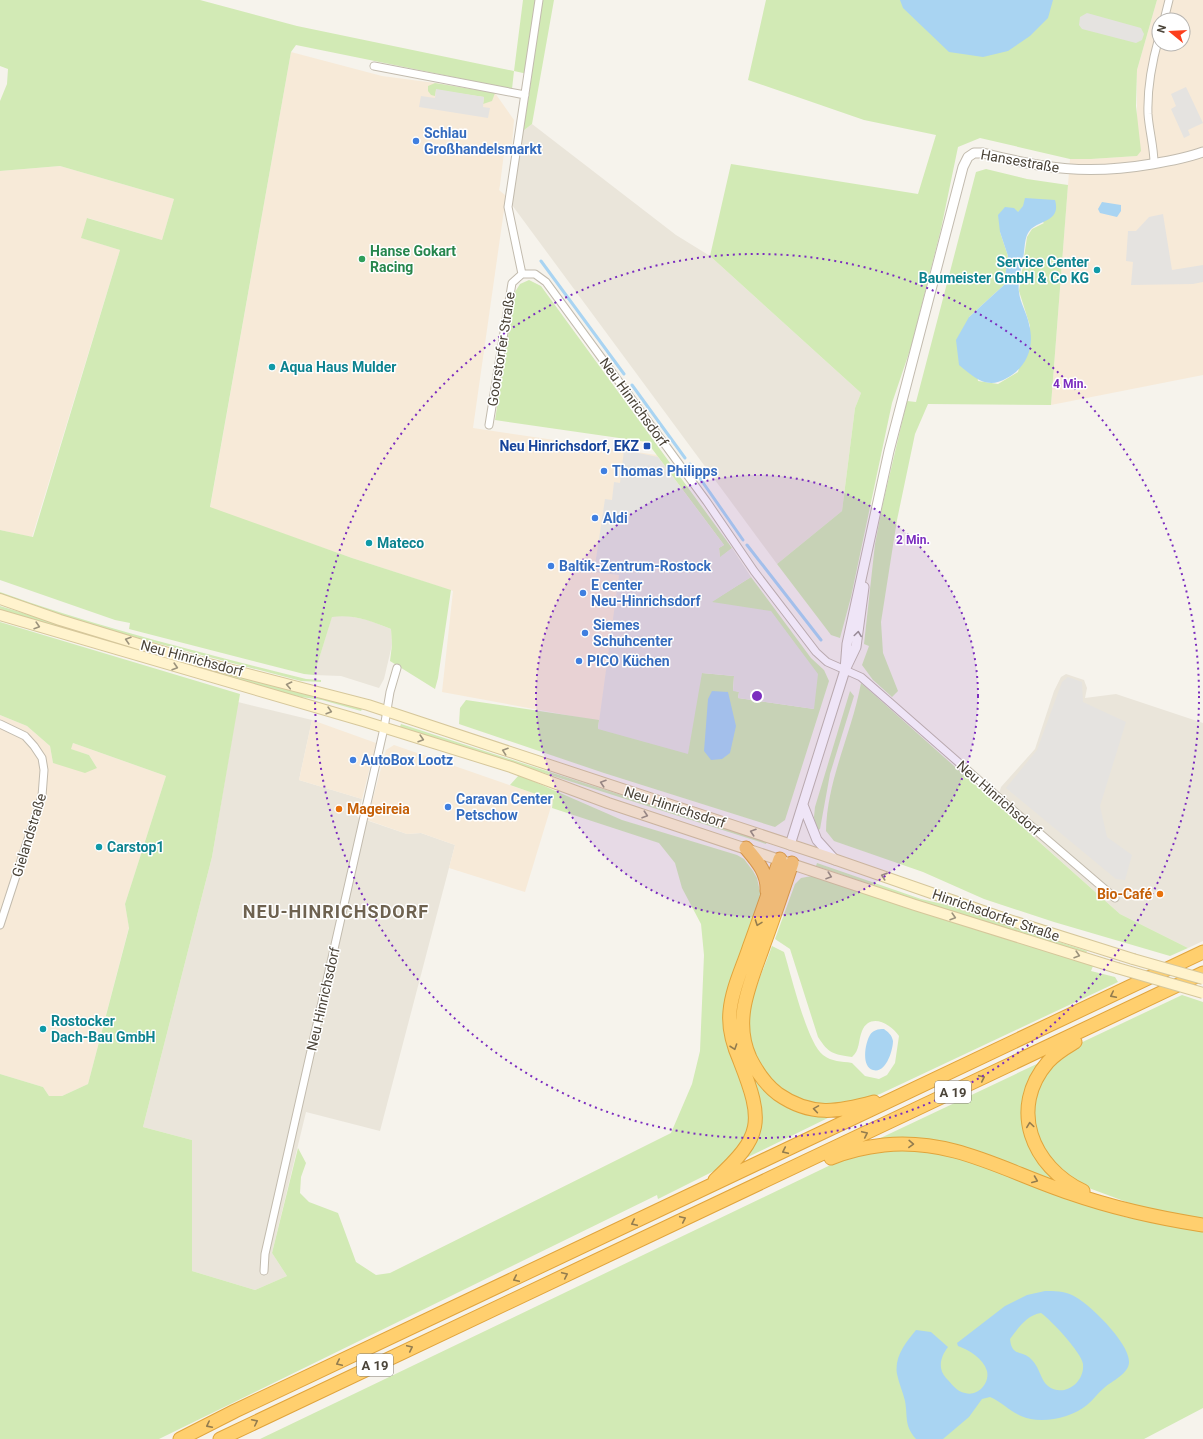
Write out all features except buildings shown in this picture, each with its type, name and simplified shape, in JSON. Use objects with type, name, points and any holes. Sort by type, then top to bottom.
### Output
[{"type":"highway","points":[[746,848],[764,871],[768,887],[767,899]]},
{"type":"highway","points":[[707,1188],[743,1152],[752,1135],[755,1124],[755,1103],[733,1045],[730,1013],[735,988],[767,899],[786,861]]},
{"type":"highway","points":[[786,861],[743,1008],[743,1036],[753,1064],[764,1080],[780,1095],[801,1106],[817,1110],[841,1111],[909,1093]]},
{"type":"highway","name":"A 19","points":[[180,1439],[242,1408],[909,1093],[1203,952]]},
{"type":"highway","name":"A 19","points":[[220,1439],[1203,973]]},
{"type":"highway","points":[[1114,1016],[1062,1050],[1048,1062],[1035,1082],[1031,1094],[1028,1114],[1035,1147],[1046,1164],[1054,1172],[1076,1188],[1127,1209]]},
{"type":"highway","points":[[792,1168],[821,1163],[841,1154],[858,1149],[902,1143],[921,1144],[967,1153],[1070,1193],[1109,1205],[1203,1225]]},
{"type":"main road","name":"Neu Hinrichsdorf","points":[[0,599],[60,620],[178,656],[318,691],[387,711],[790,845]]},
{"type":"main road","name":"Neu Hinrichsdorf","points":[[0,615],[363,721],[530,773],[602,801],[786,861]]},
{"type":"main road","points":[[363,721],[375,721],[382,718],[387,711]]},
{"type":"main road","points":[[384,728],[392,721],[402,716]]},
{"type":"main road","points":[[786,861],[790,845]]},
{"type":"main road","name":"Hinrichsdorfer Straße","points":[[790,845],[1006,919],[1133,959],[1203,979]]},
{"type":"main road","name":"Hinrichsdorfer Straße","points":[[786,861],[915,905],[1117,968],[1203,993]]},
{"type":"street","name":"Goorstorfer Straße","points":[[489,425],[510,291],[512,283],[522,274],[508,207],[539,0]]},
{"type":"street","points":[[1166,12],[1169,0]]},
{"type":"street","points":[[1154,163],[1148,114],[1149,82],[1155,52]]},
{"type":"street","points":[[374,66],[525,95]]},
{"type":"street","name":"Hansestraße","points":[[845,670],[847,644],[870,542],[879,492],[963,167],[968,157],[974,153],[983,153],[1039,166],[1089,170],[1154,163],[1203,152]]},
{"type":"street","name":"Neu Hinrichsdorf","points":[[522,274],[534,274],[546,282],[799,631],[816,652],[827,662],[861,676],[1115,898]]},
{"type":"street","name":"Neu Hinrichsdorf","points":[[264,1271],[265,1254],[397,668]]},
{"type":"street","points":[[790,845],[845,670]]},
{"type":"street","name":"Gielandstraße","points":[[0,724],[25,736],[42,758],[44,770],[42,796],[0,925]]},
{"type":"street","points":[[803,805],[817,840],[835,860]]},
{"type":"shaded area","points":[[1157,0],[1203,0],[1203,375],[1051,405],[1070,159],[1137,156],[1137,70],[1151,21],[1151,52],[1191,52],[1191,12],[1154,12]]},
{"type":"shaded area","points":[[1087,13],[1141,28],[1144,34],[1142,40],[1136,43],[1082,29],[1079,25],[1080,17]]},
{"type":"shaded area","points":[[291,52],[382,76],[495,93],[514,120],[512,144],[505,145],[499,190],[506,196],[473,428],[657,455],[724,545],[720,557],[732,548],[751,577],[712,601],[599,721],[442,692],[453,591],[352,558],[210,508]]},
{"type":"shaded area","points":[[1186,87],[1203,123],[1188,130],[1190,135],[1184,138],[1171,109],[1176,106],[1171,94]]},
{"type":"shaded area","points":[[436,89],[484,97],[483,107],[490,108],[488,118],[419,107],[421,96],[435,98]]},
{"type":"shaded area","points":[[532,124],[676,235],[710,256],[861,393],[855,408],[842,511],[777,564],[512,205],[523,131]]},
{"type":"shaded area","points":[[60,166],[174,199],[162,240],[88,218],[82,238],[120,250],[32,537],[0,530],[0,171]]},
{"type":"shaded area","points":[[1163,214],[1172,270],[1203,265],[1203,282],[1193,284],[1131,285],[1133,262],[1126,261],[1128,231],[1136,231],[1149,217]]},
{"type":"shaded area","points":[[624,450],[658,457],[724,545],[719,548],[720,557],[732,548],[751,577],[712,602],[771,611],[818,674],[814,709],[738,698],[739,692],[733,691],[734,676],[702,673],[688,754],[598,729],[619,575],[594,572],[605,499],[612,500],[614,482],[620,483]]},
{"type":"shaded area","points":[[344,615],[368,620],[391,629],[392,645],[384,679],[379,688],[341,676],[314,675],[332,616]]},
{"type":"shaded area","points":[[1066,674],[1084,680],[1087,688],[1085,698],[1116,694],[1203,723],[1203,941],[1188,948],[1120,914],[996,803],[1001,787],[1035,749],[1054,691],[1061,677]]},
{"type":"shaded area","points":[[1068,677],[1082,682],[1083,702],[1126,722],[1100,806],[1107,837],[1132,855],[1125,880],[1116,879],[1006,788],[1037,750],[1062,682]]},
{"type":"shaded area","points":[[238,702],[312,720],[299,780],[362,799],[357,817],[407,834],[421,833],[455,845],[380,1131],[306,1112],[272,1253],[287,1276],[255,1290],[192,1271],[192,1140],[143,1127],[212,857]]},
{"type":"shaded area","points":[[0,715],[27,726],[50,746],[53,763],[97,768],[89,755],[70,749],[73,743],[166,776],[125,904],[129,927],[88,1084],[62,1096],[49,1096],[43,1087],[0,1074]]},
{"type":"shaded area","points":[[312,720],[376,743],[362,799],[299,780]]},
{"type":"shaded area","points":[[394,745],[553,800],[525,892],[449,868],[455,845],[421,833],[407,834],[367,820],[386,750]]},
{"type":"green space","points":[[0,0],[200,0],[297,26],[514,71],[512,89],[296,45],[291,52],[210,507],[352,558],[451,590],[438,678],[435,689],[390,661],[392,645],[391,629],[355,617],[332,617],[314,675],[304,674],[129,629],[130,623],[115,620],[0,580],[0,530],[33,537],[120,250],[81,238],[87,218],[162,240],[174,199],[60,166],[0,171],[0,101],[7,84],[8,69],[0,66]]},
{"type":"green space","points":[[523,0],[554,0],[532,124],[523,131],[532,75],[514,71]]},
{"type":"green space","points":[[766,0],[1157,0],[1154,12],[1151,12],[1151,21],[1137,70],[1136,106],[1141,151],[1137,156],[1070,159],[980,138],[958,147],[941,229],[911,347],[892,403],[851,597],[840,638],[831,635],[777,564],[842,511],[855,408],[861,393],[710,256],[731,164],[918,194],[936,135],[864,120],[748,80]]},
{"type":"green space","points":[[435,83],[495,93],[492,101],[483,104],[484,97],[436,90],[435,96],[431,95],[428,91],[428,86]]},
{"type":"green space","points":[[986,169],[1027,179],[1068,185],[1051,405],[928,404],[915,434],[897,520],[881,622],[883,653],[898,691],[892,697],[873,680],[862,665],[869,646],[864,644],[875,544],[907,401],[916,402],[976,172]],"holes":[[[1023,207],[1044,223],[1032,229],[1027,237],[1019,291],[1030,326],[1018,372],[998,384],[978,381],[969,317],[1004,285],[1008,256],[1000,232]]]},
{"type":"green space","points":[[529,280],[541,286],[732,548],[720,558],[719,548],[724,545],[647,442],[495,420],[515,292],[520,284]]},
{"type":"green space","points":[[751,577],[811,658],[824,670],[829,681],[785,820],[775,827],[604,773],[459,724],[460,708],[466,700],[599,720],[598,729],[702,673],[734,676],[733,690],[739,692],[738,698],[814,709],[711,602]]},
{"type":"green space","points":[[0,592],[75,617],[152,639],[306,679],[321,680],[321,682],[301,681],[112,630],[37,608],[0,595]]},
{"type":"green space","points":[[0,606],[179,661],[362,709],[361,711],[322,700],[301,697],[178,665],[0,611]]},
{"type":"green space","points":[[0,622],[240,694],[212,857],[143,1127],[192,1140],[192,1271],[255,1290],[287,1276],[272,1253],[298,1148],[306,1163],[301,1177],[300,1193],[309,1202],[338,1213],[356,1262],[376,1275],[390,1273],[671,1133],[692,1084],[700,1051],[704,955],[701,924],[682,888],[675,863],[659,843],[552,808],[553,800],[510,785],[519,775],[622,820],[737,855],[744,859],[753,871],[757,878],[761,896],[728,989],[751,1110],[747,1136],[720,1168],[658,1199],[657,1195],[159,1439],[0,1439],[0,1074],[43,1087],[49,1096],[62,1096],[88,1084],[129,928],[125,904],[166,776],[73,743],[71,749],[89,755],[97,768],[85,773],[53,763],[50,746],[27,726],[0,715]]},
{"type":"green space","points":[[861,683],[1120,914],[1188,948],[1170,956],[1054,922],[984,899],[923,872],[834,841],[826,831],[827,812],[835,775],[852,720]]},
{"type":"green space","points":[[850,691],[854,696],[830,774],[820,829],[817,831],[814,817],[815,807]]},
{"type":"green space","points":[[401,724],[767,842],[766,844],[400,727]]},
{"type":"green space","points":[[817,863],[921,899],[968,910],[1007,925],[1087,951],[1086,953],[920,901],[816,866]]},
{"type":"green space","points":[[812,876],[1093,966],[1091,971],[1115,977],[1118,982],[862,1102],[851,1105],[835,1106],[805,1102],[780,1089],[769,1079],[760,1067],[747,1036],[747,1025],[751,1003],[772,946],[784,952],[805,1023],[817,1048],[823,1055],[833,1060],[852,1063],[865,1076],[879,1079],[887,1075],[895,1063],[899,1036],[886,1024],[875,1021],[870,1022],[862,1031],[858,1048],[852,1057],[832,1052],[825,1047],[818,1037],[790,949],[775,939],[795,884],[801,878]]},
{"type":"green space","points":[[770,910],[744,982],[737,1012],[771,1093],[834,1115],[746,1158],[759,1126],[737,1045],[735,1003]]},
{"type":"green space","points":[[1182,995],[1203,1002],[1203,1220],[1148,1210],[1078,1184],[1063,1175],[1035,1136],[1033,1103],[1045,1073],[1072,1047]]},
{"type":"green space","points":[[1041,1062],[1025,1130],[1031,1151],[1042,1168],[1061,1185],[1001,1161],[870,1143]]},
{"type":"green space","points":[[904,1148],[944,1152],[1125,1217],[1203,1232],[1203,1408],[1144,1439],[260,1439],[843,1159],[875,1151]]},
{"type":"water","points":[[900,0],[1053,0],[1048,18],[1030,36],[1008,51],[983,57],[949,52],[903,8]]},
{"type":"water","points":[[1025,198],[1055,200],[1056,207],[1053,216],[1035,226],[1028,234],[1019,277],[1020,296],[1031,332],[1030,348],[1028,356],[1020,368],[1014,373],[1000,381],[987,383],[976,378],[959,365],[956,340],[969,317],[1004,285],[1008,256],[1000,232],[998,215],[1005,207],[1014,208],[1018,212],[1023,206]]},
{"type":"water","points":[[1102,202],[1121,205],[1121,211],[1117,217],[1100,213],[1098,209]]},
{"type":"water","points":[[712,691],[728,692],[736,726],[730,753],[722,759],[711,760],[704,751],[708,699]]},
{"type":"water","points":[[884,1029],[890,1034],[893,1041],[892,1050],[885,1065],[878,1070],[873,1070],[869,1068],[865,1060],[868,1039],[873,1032]]},
{"type":"water","points":[[1045,1291],[1055,1291],[1069,1294],[1079,1299],[1107,1324],[1123,1345],[1128,1355],[1129,1363],[1126,1371],[1104,1388],[1087,1405],[1064,1417],[1046,1420],[1029,1419],[1017,1414],[990,1397],[982,1399],[969,1417],[943,1439],[916,1439],[908,1425],[905,1401],[897,1374],[897,1362],[908,1340],[916,1330],[931,1332],[948,1347],[943,1354],[941,1362],[943,1374],[959,1391],[970,1394],[974,1393],[985,1385],[987,1380],[987,1371],[979,1358],[971,1352],[958,1346],[957,1343],[1005,1306],[1027,1295]],"holes":[[[1041,1313],[1072,1345],[1083,1364],[1083,1371],[1077,1382],[1072,1387],[1066,1389],[1060,1390],[1048,1386],[1032,1360],[1015,1351],[1011,1345],[1010,1339],[1027,1319]]]},
{"type":"waterway","points":[[541,261],[624,374]]},
{"type":"waterway","points":[[632,385],[685,458]]},
{"type":"waterway","points":[[690,464],[743,540]]},
{"type":"waterway","points":[[747,545],[821,640]]},
{"type":"place","name":"Schlau Großhandelsmarkt","points":[[416,141]]},
{"type":"place","name":"Hanse Gokart Racing","points":[[362,259]]},
{"type":"place","name":"Service Center Baumeister GmbH & Co KG","points":[[1097,270]]},
{"type":"place","name":"Aqua Haus Mulder","points":[[272,367]]},
{"type":"place","name":"Neu Hinrichsdorf, EKZ","points":[[647,446]]},
{"type":"place","name":"Thomas Philipps","points":[[604,471]]},
{"type":"place","name":"Aldi","points":[[595,518]]},
{"type":"place","name":"Mateco","points":[[369,543]]},
{"type":"place","name":"Baltik-Zentrum-Rostock","points":[[551,566]]},
{"type":"place","name":"E center Neu-Hinrichsdorf","points":[[583,593]]},
{"type":"place","name":"Siemes Schuhcenter","points":[[585,633]]},
{"type":"place","name":"PICO Küchen","points":[[579,661]]},
{"type":"place","name":"AutoBox Lootz","points":[[353,760]]},
{"type":"place","name":"Caravan Center Petschow","points":[[448,807]]},
{"type":"place","name":"Mageireia","points":[[339,809]]},
{"type":"place","name":"Carstop1","points":[[99,847]]},
{"type":"place","name":"Bio-Café","points":[[1160,894]]},
{"type":"place","name":"Rostocker Dach-Bau GmbH","points":[[43,1029]]},
{"type":"district","name":"NEU-HINRICHSDORF","points":[[336,911]]}]
